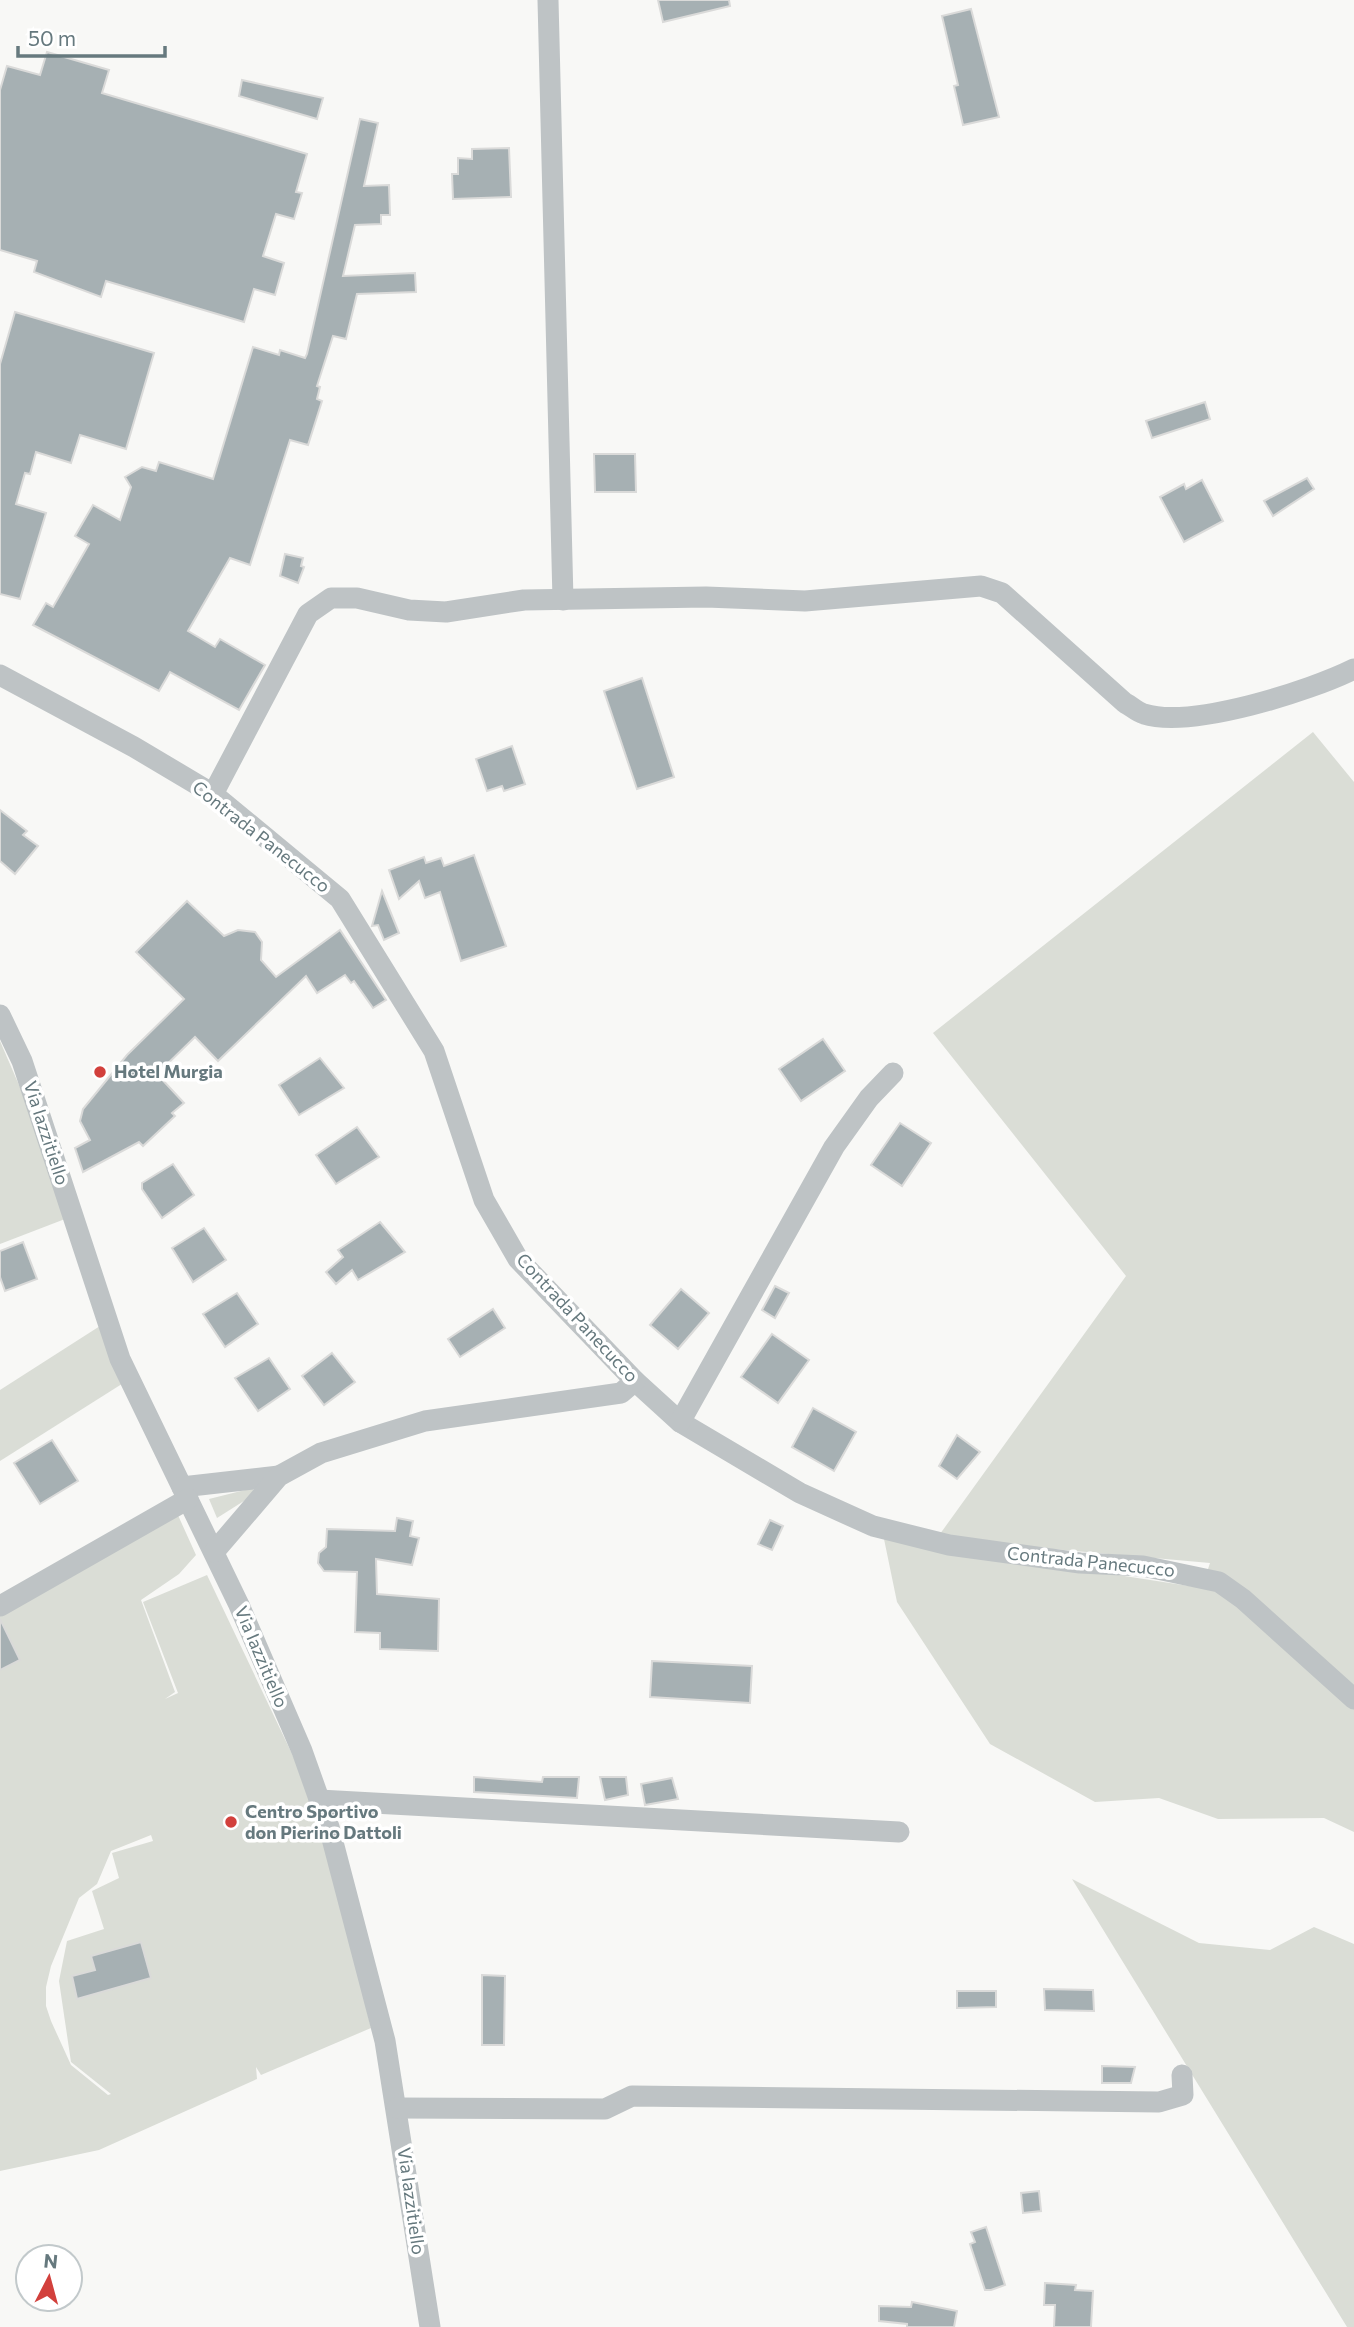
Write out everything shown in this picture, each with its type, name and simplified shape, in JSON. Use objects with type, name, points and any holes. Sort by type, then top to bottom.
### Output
[{"type":"street","points":[[548,0],[563,600]]},
{"type":"street","points":[[212,794],[308,614],[331,598],[357,598],[409,610],[446,612],[524,600],[706,597],[805,601],[981,586],[1002,593],[1125,703],[1143,714],[1171,717],[1240,708],[1322,685],[1354,669]]},
{"type":"street","name":"Contrada Panecucco","points":[[0,675],[134,747],[212,794],[340,899],[433,1051],[484,1199],[518,1259],[635,1381],[680,1422],[800,1493],[873,1526],[949,1545],[1080,1563],[1143,1566],[1219,1582],[1243,1599],[1354,1699]]},
{"type":"street","name":"Via Iazzitiello","points":[[0,1015],[22,1061],[120,1359],[214,1552],[276,1690],[319,1800],[356,1925],[385,2041],[430,2327]]},
{"type":"street","points":[[680,1422],[834,1147],[869,1098],[893,1073]]},
{"type":"street","points":[[0,1606],[185,1493],[279,1476],[321,1453],[425,1421],[621,1393],[635,1381]]},
{"type":"street","points":[[214,1552],[279,1476]]},
{"type":"street","points":[[319,1800],[899,1832]]},
{"type":"street","points":[[397,2108],[605,2109],[632,2096],[1158,2102],[1182,2095],[1182,2075]]},
{"type":"shaded area","points":[[1313,732],[1354,782],[1354,1701],[1207,1572],[1210,1563],[986,1543],[940,1534],[1126,1276],[933,1033]]},
{"type":"shaded area","points":[[0,1041],[25,1099],[65,1219],[0,1244]]},
{"type":"shaded area","points":[[100,1326],[125,1382],[0,1461],[0,1390]]},
{"type":"shaded area","points":[[253,1488],[255,1494],[217,1518],[209,1499]]},
{"type":"shaded area","points":[[177,1513],[196,1555],[179,1574],[141,1600],[175,1692],[165,1699],[178,1693],[143,1602],[207,1575],[303,1777],[336,1882],[371,2028],[261,2075],[256,2067],[257,2079],[99,2150],[0,2171],[0,1612]],"holes":[[[151,1835],[153,1841],[112,1853],[119,1878],[92,1891],[104,1929],[67,1941],[59,1981],[71,2062],[111,2094],[108,2095],[71,2065],[46,2006],[46,1987],[51,1966],[79,1898],[97,1884],[111,1851]]]},
{"type":"shaded area","points":[[884,1539],[1228,1592],[1354,1707],[1354,1832],[1324,1818],[1218,1819],[1159,1798],[1095,1802],[990,1744],[897,1602]]},
{"type":"shaded area","points":[[1072,1879],[1199,1943],[1270,1950],[1314,1927],[1354,1944],[1354,2327],[1347,2327]]},
{"type":"building","points":[[658,0],[729,0],[730,6],[663,22]]},
{"type":"building","points":[[971,9],[999,117],[963,125],[954,86],[958,85],[942,16]]},
{"type":"building","points":[[47,52],[109,70],[102,93],[307,154],[296,192],[302,193],[294,219],[276,214],[263,256],[284,263],[275,295],[254,289],[244,322],[106,281],[101,297],[34,272],[37,261],[0,250],[0,90],[7,66],[40,75]]},
{"type":"building","points":[[242,80],[323,98],[317,119],[239,96]]},
{"type":"building","points":[[360,119],[378,123],[364,186],[389,185],[390,215],[381,215],[381,224],[355,225],[343,276],[415,273],[416,292],[357,294],[346,339],[333,336],[317,386],[320,387],[317,399],[322,401],[308,445],[290,440],[250,565],[230,558],[188,631],[215,647],[220,639],[265,665],[239,710],[170,672],[159,691],[33,625],[46,603],[53,607],[89,544],[75,536],[93,505],[120,520],[131,487],[125,477],[142,467],[156,471],[159,462],[213,479],[253,347],[279,355],[280,350],[305,358]]},
{"type":"building","points":[[509,148],[511,197],[453,199],[452,174],[458,174],[458,158],[472,159],[472,149]]},
{"type":"building","points":[[15,312],[154,353],[126,449],[80,435],[71,463],[36,452],[30,474],[25,473],[16,504],[46,513],[20,599],[0,594],[0,364]]},
{"type":"building","points":[[1205,402],[1210,419],[1152,438],[1146,421]]},
{"type":"building","points":[[594,454],[635,454],[636,492],[595,492]]},
{"type":"building","points":[[1307,478],[1314,489],[1273,516],[1264,501]]},
{"type":"building","points":[[1202,480],[1223,521],[1184,542],[1160,497],[1184,484],[1186,489]]},
{"type":"building","points":[[285,554],[303,558],[301,566],[304,567],[298,583],[280,576]]},
{"type":"building","points":[[642,678],[674,777],[637,789],[604,691]]},
{"type":"building","points":[[512,746],[525,784],[504,791],[502,786],[487,791],[476,759]]},
{"type":"building","points":[[0,810],[27,831],[23,835],[38,846],[15,874],[0,861]]},
{"type":"building","points":[[474,855],[506,946],[461,961],[440,892],[425,898],[419,881],[399,899],[389,870],[424,857],[426,863],[441,858],[444,866]]},
{"type":"building","points":[[382,891],[399,933],[384,940],[378,925],[372,926]]},
{"type":"building","points":[[187,901],[224,936],[238,930],[255,932],[262,942],[261,960],[276,977],[340,930],[386,1000],[373,1008],[354,981],[351,983],[345,975],[317,993],[306,976],[218,1061],[195,1037],[157,1074],[184,1103],[172,1113],[175,1116],[143,1146],[139,1142],[83,1172],[75,1148],[90,1140],[80,1121],[83,1109],[127,1055],[184,999],[136,952]]},
{"type":"building","points":[[823,1039],[845,1071],[801,1101],[779,1069]]},
{"type":"building","points":[[320,1058],[344,1088],[299,1115],[279,1085]]},
{"type":"building","points":[[900,1123],[931,1143],[902,1186],[871,1165]]},
{"type":"building","points":[[357,1127],[379,1157],[336,1184],[316,1155]]},
{"type":"building","points":[[173,1164],[194,1195],[162,1218],[142,1189],[142,1183]]},
{"type":"building","points":[[380,1222],[405,1252],[358,1280],[352,1270],[336,1284],[326,1272],[343,1257],[338,1250]]},
{"type":"building","points":[[204,1228],[226,1260],[193,1282],[172,1248]]},
{"type":"building","points":[[23,1242],[37,1279],[5,1291],[0,1277],[0,1251]]},
{"type":"building","points":[[775,1286],[789,1293],[775,1318],[762,1310]]},
{"type":"building","points":[[681,1289],[709,1313],[678,1349],[650,1325]]},
{"type":"building","points":[[237,1293],[258,1324],[225,1347],[203,1314]]},
{"type":"building","points":[[493,1309],[505,1328],[460,1357],[448,1339]]},
{"type":"building","points":[[772,1334],[809,1360],[778,1403],[741,1377]]},
{"type":"building","points":[[332,1353],[355,1382],[324,1405],[302,1376]]},
{"type":"building","points":[[269,1358],[290,1389],[258,1411],[235,1378]]},
{"type":"building","points":[[813,1408],[856,1432],[834,1471],[792,1447]]},
{"type":"building","points":[[957,1435],[980,1452],[957,1479],[939,1466]]},
{"type":"building","points":[[52,1440],[78,1481],[40,1504],[14,1463]]},
{"type":"building","points":[[397,1518],[413,1521],[410,1536],[419,1538],[412,1565],[376,1559],[377,1594],[439,1599],[438,1651],[380,1649],[380,1633],[355,1632],[357,1572],[324,1571],[318,1563],[319,1553],[326,1547],[327,1529],[395,1531]]},
{"type":"building","points":[[770,1520],[783,1526],[772,1550],[758,1544]]},
{"type":"building","points":[[0,1619],[20,1660],[0,1670]]},
{"type":"building","points":[[652,1661],[752,1666],[750,1703],[650,1697]]},
{"type":"building","points":[[474,1777],[542,1782],[543,1777],[579,1777],[577,1798],[474,1792]]},
{"type":"building","points":[[600,1777],[626,1777],[628,1795],[605,1800]]},
{"type":"building","points":[[672,1778],[678,1799],[645,1805],[641,1784]]},
{"type":"building","points":[[141,1942],[151,1978],[77,1999],[72,1976],[95,1970],[91,1956]]},
{"type":"building","points":[[482,1975],[505,1976],[504,2045],[482,2045]]},
{"type":"building","points":[[1044,1989],[1093,1990],[1094,2011],[1045,2010]]},
{"type":"building","points":[[957,1991],[996,1991],[996,2007],[957,2008]]},
{"type":"building","points":[[1102,2066],[1135,2067],[1131,2083],[1102,2083]]},
{"type":"building","points":[[1039,2191],[1041,2211],[1023,2213],[1021,2193]]},
{"type":"building","points":[[986,2227],[1005,2285],[991,2290],[985,2290],[970,2244],[975,2242],[971,2232]]},
{"type":"building","points":[[1045,2283],[1076,2285],[1075,2290],[1093,2291],[1091,2327],[1054,2327],[1055,2305],[1044,2305]]},
{"type":"building","points":[[912,2302],[957,2311],[954,2327],[907,2327],[907,2324],[879,2321],[879,2306],[911,2307]]},
{"type":"place","name":"Hotel Murgia","points":[[100,1072]]},
{"type":"place","name":"Centro Sportivo don Pierino Dattoli","points":[[231,1822]]}]
